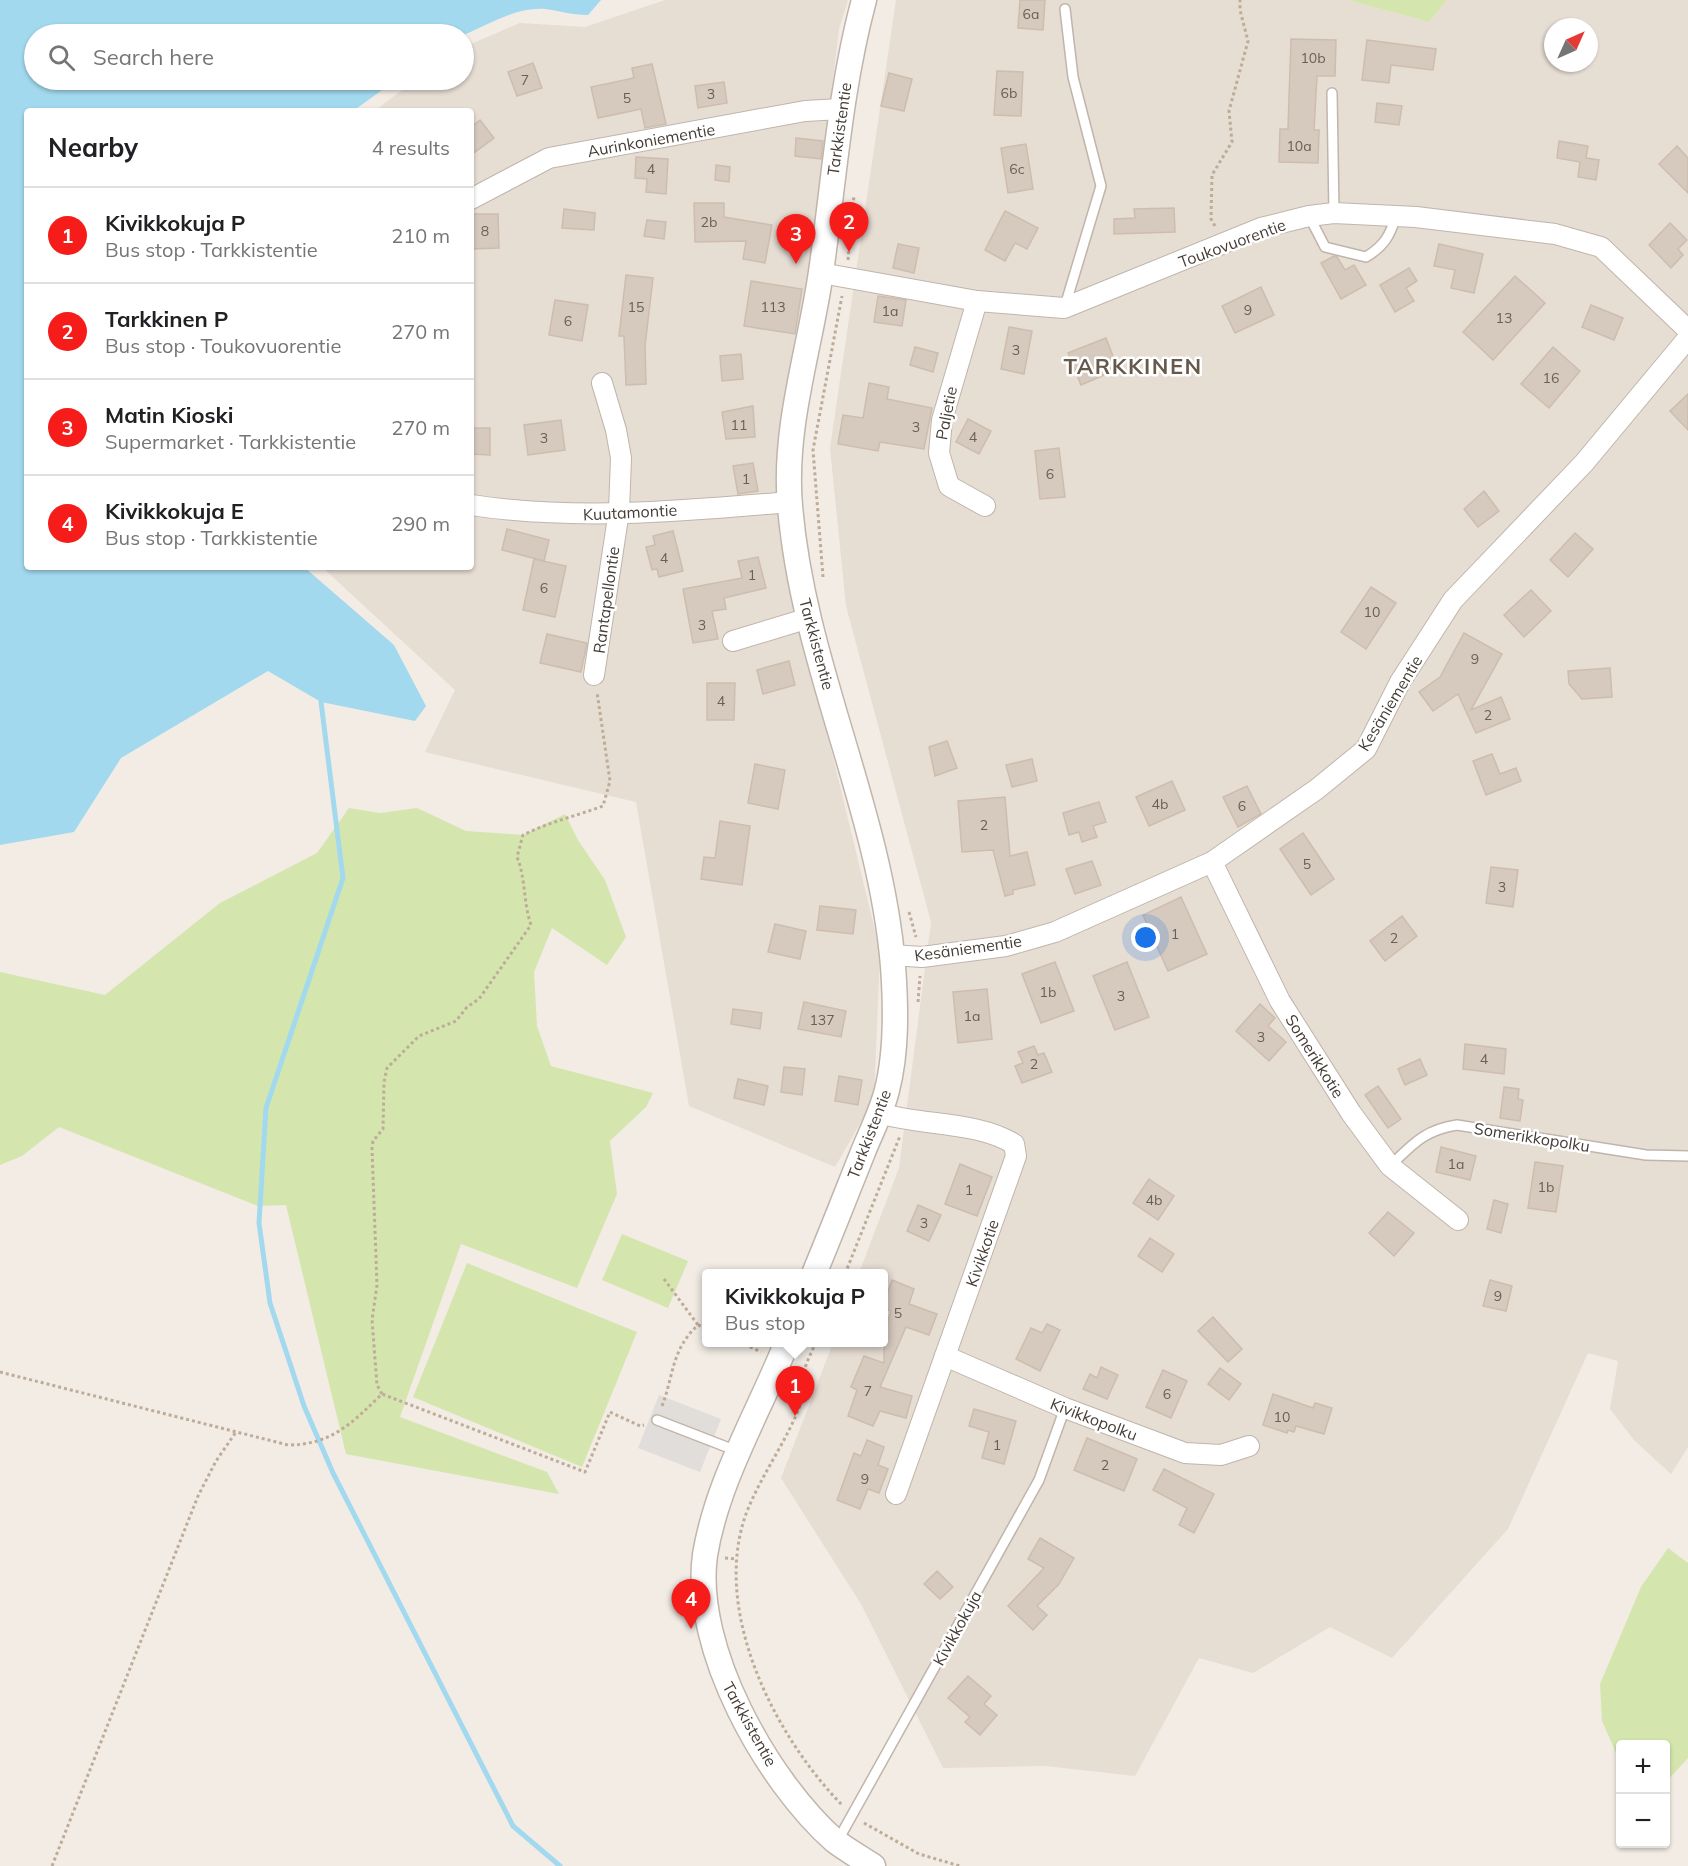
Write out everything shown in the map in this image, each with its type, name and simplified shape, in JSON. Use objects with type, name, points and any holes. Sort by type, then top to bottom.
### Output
[{"type":"street","name":"Tarkkistentie","points":[[816,1269],[887,1091],[895,1021],[892,955],[885,897],[872,836],[809,618],[794,543],[789,502],[798,394],[821,273],[841,109],[851,48],[864,0]]},
{"type":"street","name":"Aurinkoniementie","points":[[474,197],[549,158],[805,111],[841,109]]},
{"type":"street","name":"Toukovuorentie","points":[[821,273],[977,301],[1064,308],[1261,228],[1309,216],[1334,213],[1397,216],[1555,234],[1601,247],[1688,330]]},
{"type":"street","name":"Paljetie","points":[[977,301],[942,420],[939,453],[949,486],[985,506]]},
{"type":"street","name":"Kesäniementie","points":[[892,955],[922,957],[1006,946],[1055,932],[1212,862],[1317,789],[1365,749],[1400,682],[1453,600],[1584,463],[1688,338]]},
{"type":"street","name":"Rantapellontie","points":[[594,675],[619,511],[621,458],[616,430],[602,382]]},
{"type":"street","name":"Kuutamontie","points":[[474,505],[590,515],[619,511],[711,508],[789,502]]},
{"type":"street","points":[[733,641],[809,618]]},
{"type":"street","name":"Somerikkotie","points":[[1212,862],[1280,1001],[1351,1113],[1390,1166],[1458,1220]]},
{"type":"street","name":"Kivikkotie","points":[[879,1113],[906,1121],[996,1132],[1014,1144],[1016,1156],[896,1494]]},
{"type":"street","name":"Tarkkistentie","points":[[785,1347],[739,1452],[712,1526],[705,1557],[708,1620],[720,1670],[746,1724],[791,1794],[837,1842],[873,1866]]},
{"type":"street","name":"Kivikkopolku","points":[[945,1356],[1065,1408],[1185,1453],[1221,1455],[1248,1446]]},
{"type":"lane","points":[[1064,308],[1101,186],[1073,77],[1065,9]]},
{"type":"lane","points":[[1332,93],[1334,213]]},
{"type":"lane","points":[[1309,216],[1325,247],[1366,257],[1381,248],[1390,235],[1397,216]]},
{"type":"lane","name":"Somerikkopolku","points":[[1390,1166],[1419,1138],[1435,1128],[1457,1125],[1646,1155],[1688,1156]]},
{"type":"lane","name":"Kivikkokuja","points":[[837,1842],[1039,1480],[1065,1408]]},
{"type":"lane","points":[[657,1420],[739,1452]]},
{"type":"path","points":[[1224,243],[1211,219],[1212,175],[1232,142],[1229,111],[1248,41],[1240,10],[1240,0]]},
{"type":"path","points":[[824,577],[813,450],[845,277],[854,195]]},
{"type":"path","points":[[594,675],[610,781],[603,806],[577,816],[549,822],[524,835],[517,857],[523,872],[524,906],[531,925],[479,999],[467,1007],[456,1021],[419,1036],[387,1068],[384,1082],[383,1129],[374,1141],[372,1149],[377,1285],[372,1320],[377,1385],[382,1394],[585,1472],[610,1412],[640,1426],[657,1420],[672,1366],[686,1336],[698,1325]]},
{"type":"path","points":[[906,902],[922,957],[917,1004]]},
{"type":"path","points":[[846,1269],[906,1121]]},
{"type":"path","points":[[664,1279],[698,1325],[702,1326]]},
{"type":"path","points":[[814,1347],[804,1371],[800,1405],[746,1513],[736,1570],[739,1614],[754,1669],[798,1752],[828,1791],[852,1815],[878,1833],[919,1854],[960,1866]]},
{"type":"path","points":[[0,1372],[288,1445],[341,1432],[382,1394]]},
{"type":"path","points":[[52,1866],[198,1496],[236,1432]]},
{"type":"shaded area","points":[[665,0],[848,0],[839,29],[779,535],[880,951],[874,1099],[835,1167],[689,1106],[636,802],[425,752],[455,690],[325,570],[474,570],[474,108],[378,108],[402,90],[474,90],[474,43],[520,23],[585,27]]},
{"type":"shaded area","points":[[896,0],[1348,0],[1429,22],[1447,0],[1688,0],[1688,1447],[1671,1474],[1634,1440],[1610,1409],[1618,1361],[1588,1353],[1508,1529],[1392,1658],[1330,1627],[1253,1673],[1199,1658],[1135,1776],[1046,1766],[943,1768],[861,1604],[781,1478],[831,1347],[888,1347],[888,1269],[861,1269],[899,1168],[931,922],[846,606],[830,448]]},
{"type":"shaded area","points":[[659,1395],[721,1419],[700,1472],[638,1448]]},
{"type":"green space","points":[[1348,0],[1447,0],[1429,22]]},
{"type":"green space","points":[[349,808],[380,813],[417,808],[466,831],[523,835],[565,814],[578,840],[605,880],[626,937],[607,965],[552,928],[534,972],[537,1026],[551,1066],[653,1093],[646,1107],[610,1141],[617,1194],[577,1288],[461,1244],[400,1417],[547,1472],[559,1494],[346,1454],[286,1205],[258,1206],[59,1127],[22,1156],[0,1165],[0,972],[105,995],[220,903],[317,853]]},
{"type":"green space","points":[[622,1234],[688,1261],[668,1308],[602,1280]]},
{"type":"green space","points":[[467,1263],[637,1332],[582,1467],[413,1397]]},
{"type":"green space","points":[[1668,1548],[1688,1563],[1688,1758],[1670,1778],[1670,1740],[1616,1740],[1616,1753],[1602,1721],[1600,1684],[1641,1587]]},
{"type":"water","points":[[0,0],[601,0],[588,15],[534,9],[513,13],[474,30],[474,24],[24,24],[24,90],[382,90],[357,108],[24,108],[24,570],[307,570],[394,645],[426,706],[415,721],[321,702],[268,671],[121,758],[74,832],[0,845]]},
{"type":"building","points":[[1020,0],[1045,0],[1043,30],[1018,28]]},
{"type":"building","points":[[1291,39],[1336,40],[1335,76],[1317,76],[1314,130],[1319,130],[1318,163],[1279,162],[1280,129],[1288,129]]},
{"type":"building","points":[[1367,40],[1436,49],[1433,70],[1391,65],[1389,83],[1362,80]]},
{"type":"building","points":[[533,63],[542,88],[517,96],[508,72]]},
{"type":"building","points":[[652,64],[666,124],[645,128],[641,109],[598,118],[591,87],[634,78],[632,68]]},
{"type":"building","points":[[997,71],[1023,72],[1021,116],[994,115]]},
{"type":"building","points":[[889,73],[912,79],[904,111],[881,106]]},
{"type":"building","points":[[724,82],[727,103],[698,108],[695,86]]},
{"type":"building","points":[[1377,103],[1402,106],[1399,125],[1375,122]]},
{"type":"building","points":[[480,120],[494,138],[474,153],[474,125]]},
{"type":"building","points":[[796,138],[823,141],[821,159],[795,156]]},
{"type":"building","points":[[1559,141],[1588,146],[1586,158],[1599,160],[1596,180],[1578,177],[1580,162],[1557,158]]},
{"type":"building","points":[[1026,144],[1033,189],[1008,193],[1001,148]]},
{"type":"building","points":[[1677,146],[1688,158],[1688,193],[1659,164]]},
{"type":"building","points":[[636,157],[668,159],[666,194],[646,192],[647,179],[635,178]]},
{"type":"building","points":[[716,165],[730,167],[729,182],[715,180]]},
{"type":"building","points":[[694,203],[724,203],[724,217],[772,225],[765,263],[743,259],[746,241],[695,242]]},
{"type":"building","points":[[1174,208],[1175,232],[1114,234],[1114,219],[1135,218],[1134,209]]},
{"type":"building","points":[[564,209],[595,213],[594,230],[562,228]]},
{"type":"building","points":[[1005,211],[1038,228],[1027,249],[1015,243],[1005,261],[985,250]]},
{"type":"building","points":[[474,214],[498,214],[499,248],[474,249]]},
{"type":"building","points":[[647,220],[666,222],[664,239],[644,236]]},
{"type":"building","points":[[1670,223],[1687,240],[1678,249],[1683,255],[1671,268],[1649,245]]},
{"type":"building","points":[[898,244],[919,248],[914,273],[893,268]]},
{"type":"building","points":[[1439,244],[1483,254],[1474,293],[1451,288],[1455,270],[1434,266]]},
{"type":"building","points":[[1334,256],[1345,270],[1354,265],[1366,285],[1341,299],[1321,263]]},
{"type":"building","points":[[1409,268],[1417,281],[1406,288],[1414,301],[1395,312],[1380,285]]},
{"type":"building","points":[[626,275],[653,278],[645,346],[646,384],[626,385],[624,336],[619,336]]},
{"type":"building","points":[[1515,276],[1545,303],[1493,360],[1463,332]]},
{"type":"building","points":[[751,281],[802,289],[795,334],[744,326]]},
{"type":"building","points":[[1261,287],[1274,315],[1235,333],[1222,306]]},
{"type":"building","points":[[878,296],[906,300],[902,326],[874,322]]},
{"type":"building","points":[[555,300],[588,305],[582,341],[549,335]]},
{"type":"building","points":[[1591,305],[1623,318],[1614,340],[1582,327]]},
{"type":"building","points":[[1009,327],[1032,331],[1024,374],[1001,369]]},
{"type":"building","points":[[1106,338],[1118,369],[1081,385],[1068,353]]},
{"type":"building","points":[[915,347],[938,353],[933,372],[910,365]]},
{"type":"building","points":[[1553,347],[1580,371],[1549,408],[1521,384]]},
{"type":"building","points":[[741,354],[743,379],[722,381],[720,356]]},
{"type":"building","points":[[869,383],[889,387],[887,399],[932,408],[924,449],[880,442],[878,451],[838,444],[843,415],[863,418]]},
{"type":"building","points":[[1688,394],[1688,430],[1670,411]]},
{"type":"building","points":[[753,406],[755,437],[726,439],[722,412]]},
{"type":"building","points":[[968,419],[991,431],[979,454],[956,442]]},
{"type":"building","points":[[561,420],[565,450],[528,455],[524,425]]},
{"type":"building","points":[[474,428],[490,428],[490,455],[474,454]]},
{"type":"building","points":[[1059,448],[1065,497],[1040,499],[1035,451]]},
{"type":"building","points":[[753,463],[758,491],[738,494],[733,466]]},
{"type":"building","points":[[1484,491],[1499,511],[1478,527],[1464,509]]},
{"type":"building","points":[[507,529],[549,540],[544,561],[502,550]]},
{"type":"building","points":[[673,531],[683,571],[659,577],[657,569],[652,570],[646,547],[655,545],[653,536]]},
{"type":"building","points":[[1575,533],[1593,549],[1568,577],[1550,560]]},
{"type":"building","points":[[758,557],[766,588],[724,598],[726,609],[712,611],[718,639],[693,643],[683,589],[742,578],[738,561]]},
{"type":"building","points":[[534,559],[566,566],[555,617],[523,610]]},
{"type":"building","points":[[1371,587],[1396,603],[1366,649],[1341,632]]},
{"type":"building","points":[[1531,590],[1551,611],[1524,637],[1504,615]]},
{"type":"building","points":[[1464,633],[1502,654],[1471,710],[1501,697],[1510,719],[1476,733],[1458,694],[1433,711],[1419,692],[1440,677]]},
{"type":"building","points":[[547,634],[587,643],[581,672],[540,663]]},
{"type":"building","points":[[789,661],[795,685],[763,694],[757,670]]},
{"type":"building","points":[[1610,668],[1612,697],[1582,699],[1569,684],[1568,671]]},
{"type":"building","points":[[707,683],[735,683],[734,720],[707,720]]},
{"type":"building","points":[[947,741],[957,768],[935,776],[929,747]]},
{"type":"building","points":[[1492,754],[1500,774],[1516,768],[1521,781],[1486,795],[1473,761]]},
{"type":"building","points":[[1032,759],[1037,781],[1012,787],[1006,765]]},
{"type":"building","points":[[755,764],[785,770],[778,809],[748,803]]},
{"type":"building","points":[[1172,781],[1185,810],[1149,826],[1136,797]]},
{"type":"building","points":[[1247,786],[1261,814],[1238,827],[1223,797]]},
{"type":"building","points":[[1005,797],[1010,856],[1027,852],[1035,885],[1013,890],[1013,894],[1005,896],[993,850],[962,852],[958,801]]},
{"type":"building","points":[[1099,802],[1106,822],[1093,826],[1097,837],[1082,842],[1079,832],[1069,835],[1063,813]]},
{"type":"building","points":[[720,821],[750,826],[742,885],[701,879],[704,857],[715,858]]},
{"type":"building","points":[[1303,833],[1334,879],[1311,895],[1280,849]]},
{"type":"building","points":[[1092,861],[1101,885],[1075,894],[1066,869]]},
{"type":"building","points":[[1491,867],[1518,870],[1513,907],[1486,903]]},
{"type":"building","points":[[1181,897],[1207,954],[1168,971],[1143,915]]},
{"type":"building","points":[[820,906],[856,910],[853,934],[817,930]]},
{"type":"building","points":[[1402,916],[1417,936],[1385,961],[1370,941]]},
{"type":"building","points":[[775,924],[806,931],[800,959],[768,952]]},
{"type":"building","points":[[1055,962],[1074,1011],[1041,1023],[1022,974]]},
{"type":"building","points":[[1127,962],[1149,1017],[1115,1030],[1093,976]]},
{"type":"building","points":[[987,989],[992,1039],[958,1043],[953,992]]},
{"type":"building","points":[[804,1002],[846,1011],[841,1037],[798,1029]]},
{"type":"building","points":[[1260,1004],[1275,1018],[1268,1026],[1286,1042],[1269,1061],[1236,1031]]},
{"type":"building","points":[[733,1009],[762,1013],[760,1029],[731,1024]]},
{"type":"building","points":[[1465,1044],[1506,1049],[1504,1074],[1463,1069]]},
{"type":"building","points":[[1034,1046],[1038,1055],[1044,1053],[1052,1072],[1022,1083],[1015,1066],[1023,1063],[1018,1052]]},
{"type":"building","points":[[1420,1059],[1427,1075],[1405,1085],[1398,1069]]},
{"type":"building","points":[[784,1067],[805,1069],[802,1095],[781,1092]]},
{"type":"building","points":[[839,1076],[862,1080],[858,1105],[835,1101]]},
{"type":"building","points":[[738,1079],[768,1086],[764,1105],[734,1098]]},
{"type":"building","points":[[1378,1086],[1401,1119],[1388,1128],[1365,1095]]},
{"type":"building","points":[[1504,1087],[1519,1089],[1518,1099],[1523,1100],[1520,1121],[1500,1118]]},
{"type":"building","points":[[1441,1147],[1476,1156],[1470,1180],[1436,1172]]},
{"type":"building","points":[[1535,1162],[1563,1166],[1556,1212],[1528,1208]]},
{"type":"building","points":[[960,1164],[992,1177],[977,1216],[945,1204]]},
{"type":"building","points":[[1149,1179],[1174,1196],[1158,1220],[1133,1203]]},
{"type":"building","points":[[1494,1200],[1508,1204],[1501,1233],[1487,1229]]},
{"type":"building","points":[[918,1205],[941,1215],[929,1241],[907,1231]]},
{"type":"building","points":[[1388,1212],[1414,1233],[1394,1256],[1369,1233]]},
{"type":"building","points":[[1150,1238],[1174,1254],[1162,1272],[1138,1256]]},
{"type":"building","points":[[892,1280],[914,1289],[909,1304],[937,1314],[929,1335],[906,1327],[880,1387],[912,1396],[906,1418],[880,1411],[873,1426],[848,1416],[857,1390],[851,1387],[864,1356],[884,1363],[884,1347],[888,1347],[888,1320],[891,1311],[888,1310],[888,1292]]},
{"type":"building","points":[[1490,1280],[1512,1286],[1506,1311],[1483,1306]]},
{"type":"building","points":[[1213,1317],[1242,1349],[1228,1362],[1198,1331]]},
{"type":"building","points":[[1047,1324],[1060,1330],[1040,1371],[1016,1359],[1031,1328],[1042,1333]]},
{"type":"building","points":[[1101,1367],[1118,1375],[1107,1399],[1083,1389],[1090,1374],[1097,1378]]},
{"type":"building","points":[[1220,1368],[1241,1384],[1229,1400],[1208,1384]]},
{"type":"building","points":[[1163,1370],[1187,1381],[1171,1418],[1146,1407]]},
{"type":"building","points":[[1273,1394],[1313,1408],[1315,1403],[1332,1408],[1324,1434],[1296,1426],[1294,1432],[1288,1430],[1287,1433],[1263,1425]]},
{"type":"building","points":[[974,1409],[1016,1421],[1004,1464],[982,1458],[989,1432],[969,1426]]},
{"type":"building","points":[[1087,1438],[1137,1459],[1124,1491],[1074,1470]]},
{"type":"building","points":[[867,1440],[884,1447],[878,1465],[888,1469],[879,1493],[868,1489],[860,1509],[837,1500],[854,1453],[861,1456]]},
{"type":"building","points":[[1164,1469],[1214,1494],[1194,1533],[1179,1525],[1187,1508],[1153,1490]]},
{"type":"building","points":[[1040,1538],[1074,1558],[1059,1584],[1037,1606],[1047,1615],[1033,1630],[1008,1606],[1044,1568],[1028,1559]]},
{"type":"building","points":[[937,1571],[953,1587],[940,1599],[924,1584]]},
{"type":"building","points":[[968,1676],[991,1696],[984,1704],[997,1715],[980,1735],[965,1722],[970,1717],[948,1698]]},
{"type":"waterway","points":[[321,702],[343,878],[266,1108],[259,1223],[270,1303],[304,1406],[333,1473],[513,1826],[560,1866]]},
{"type":"place","name":"Tarkkinen P","points":[[849,252]]},
{"type":"place","name":"Matin Kioski","points":[[796,264]]},
{"type":"place","name":"Kivikkokuja P","points":[[795,1416]]},
{"type":"place","name":"Kivikkokuja E","points":[[691,1629]]},
{"type":"district","name":"TARKKINEN","points":[[1133,366]]}]
